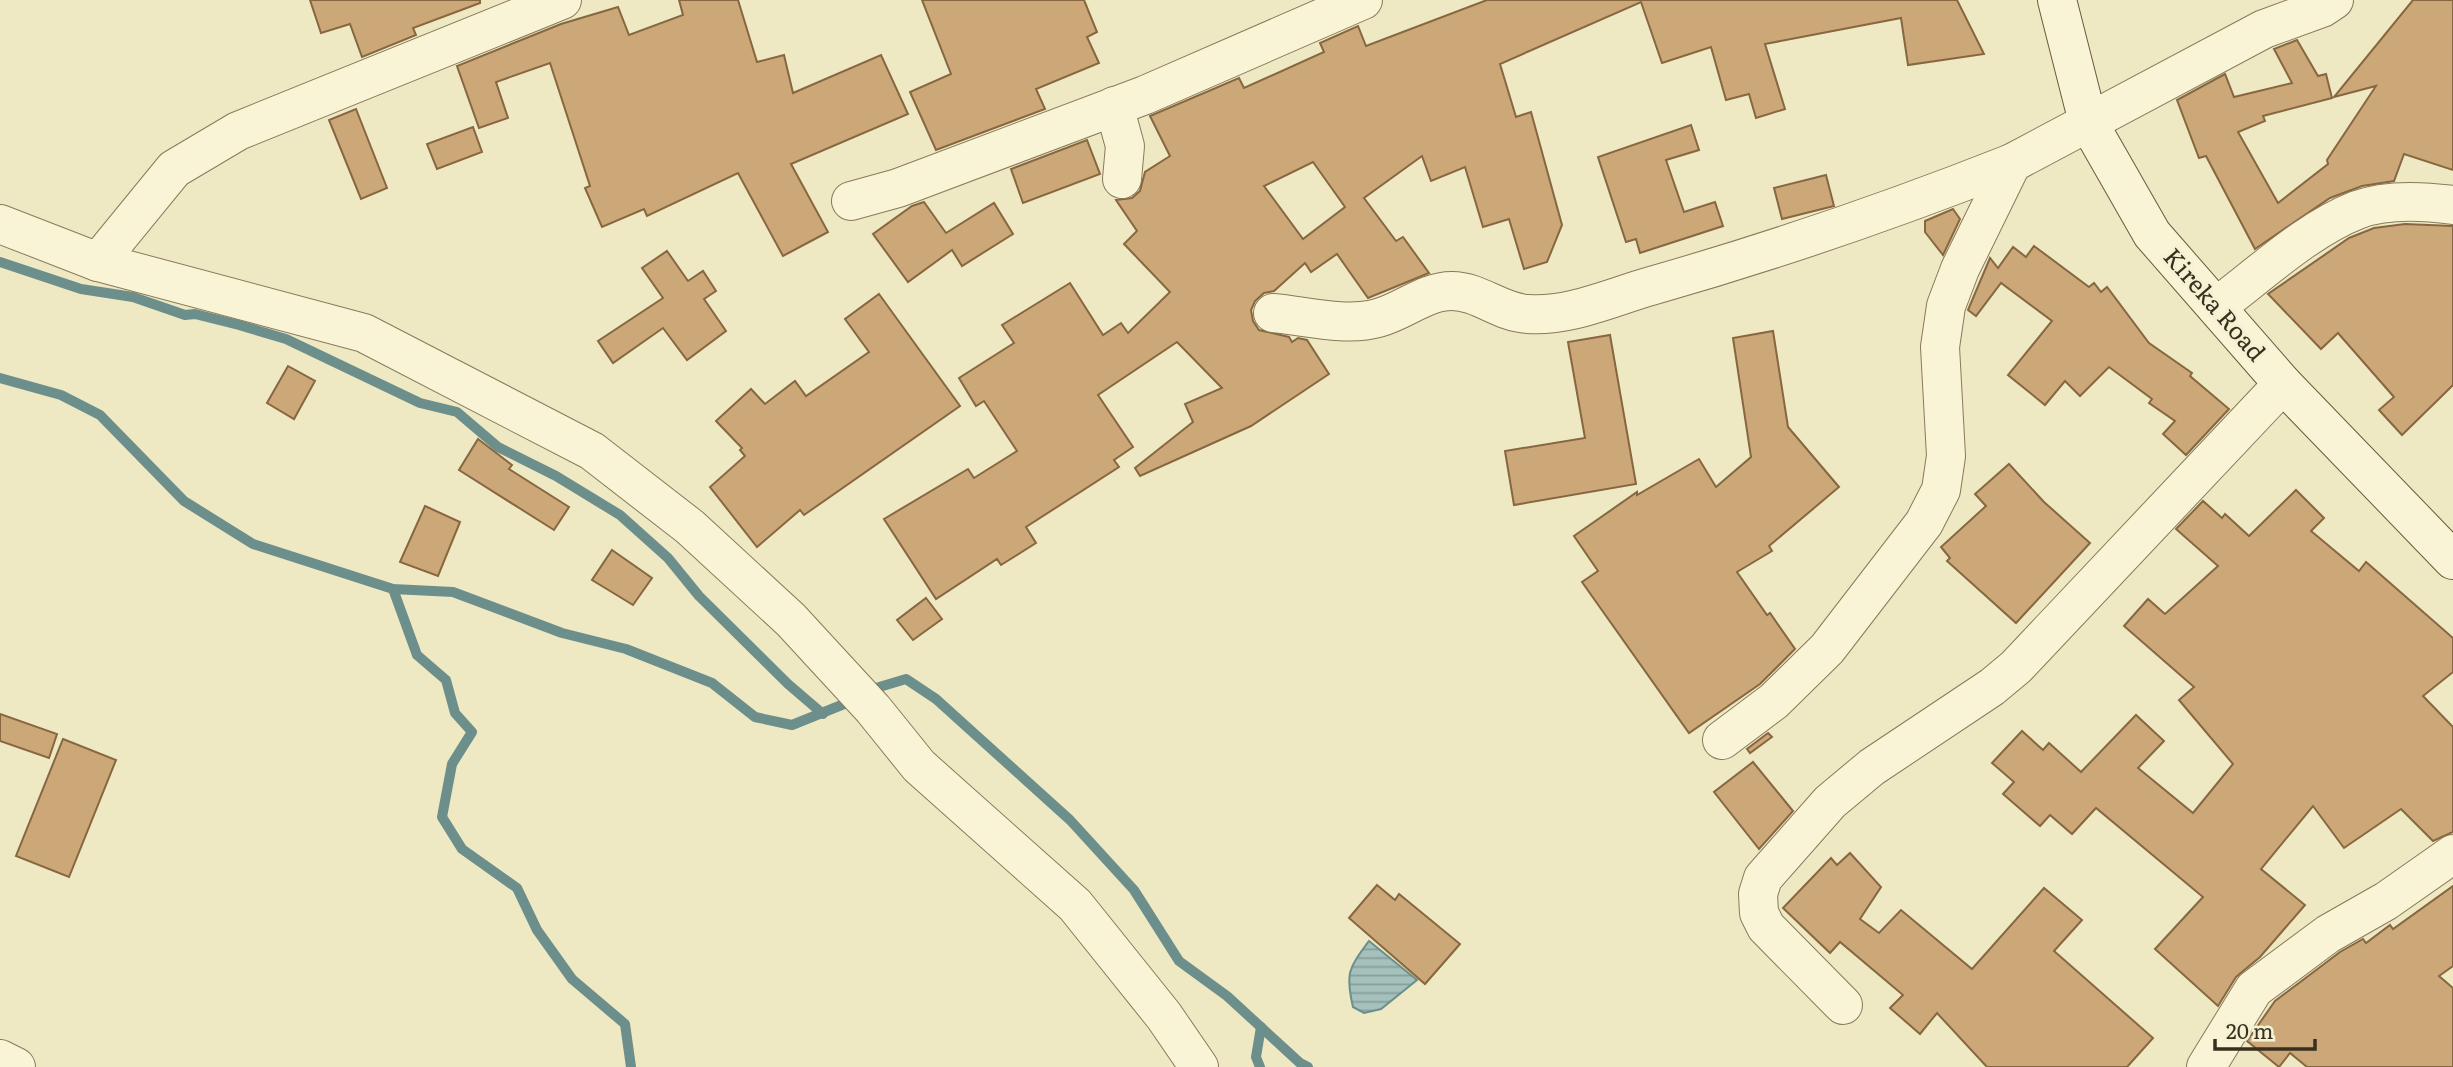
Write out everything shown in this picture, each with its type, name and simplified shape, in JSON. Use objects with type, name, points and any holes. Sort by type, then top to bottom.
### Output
[{"type":"street","points":[[98,262],[174,169],[238,131],[562,0]]},
{"type":"street","points":[[851,201],[898,188],[1145,95],[1363,0]]},
{"type":"street","name":"Kireka Road","points":[[2057,0],[2088,122],[2152,234],[2283,384],[2453,560]]},
{"type":"street","points":[[1273,313],[1356,322],[1379,318],[1427,295],[1453,291],[1476,296],[1503,309],[1528,314],[1568,310],[1720,267],[1886,213],[2012,163],[2264,29],[2322,8],[2334,0]]},
{"type":"street","points":[[1114,106],[1125,146],[1122,179]]},
{"type":"street","points":[[1722,740],[1774,701],[1828,649],[1924,523],[1941,490],[1946,456],[1940,346],[1946,306],[1960,269],[2012,163]]},
{"type":"street","points":[[2216,307],[2330,222],[2360,209],[2421,201],[2453,205]]},
{"type":"street","points":[[0,224],[98,262],[364,333],[592,451],[690,527],[791,620],[861,696],[919,766],[1075,905],[1164,1016],[1199,1067]]},
{"type":"street","points":[[1843,1005],[1766,927],[1759,913],[1758,894],[1763,878],[1830,802],[1872,767],[1992,687],[2015,667],[2283,384]]},
{"type":"street","points":[[2206,1067],[2254,989],[2328,934],[2386,901],[2453,854]]},
{"type":"street","points":[[0,1059],[16,1067]]},
{"type":"water","points":[[1369,941],[1417,980],[1381,1009],[1364,1013],[1353,1007],[1349,978],[1353,965]]},
{"type":"building","points":[[310,0],[480,0],[480,3],[413,28],[416,35],[362,57],[350,24],[321,33]]},
{"type":"building","points":[[679,0],[738,0],[757,62],[784,55],[793,93],[881,55],[908,114],[791,164],[828,232],[783,256],[738,173],[647,216],[644,209],[602,227],[585,188],[590,186],[550,63],[496,82],[508,118],[479,128],[457,66],[561,24],[618,7],[629,35],[683,15]]},
{"type":"building","points":[[922,0],[1084,0],[1097,32],[1087,37],[1099,63],[1036,89],[1045,109],[936,150],[910,92],[951,74]]},
{"type":"building","points":[[1487,0],[1957,0],[1984,54],[1908,65],[1901,18],[1765,44],[1785,109],[1756,118],[1749,94],[1726,100],[1711,47],[1662,63],[1641,2],[1500,64],[1516,117],[1531,112],[1562,225],[1547,262],[1524,269],[1509,219],[1483,227],[1465,167],[1431,181],[1422,156],[1364,198],[1396,241],[1403,237],[1429,273],[1368,298],[1337,254],[1311,272],[1305,263],[1274,291],[1264,293],[1255,301],[1251,310],[1253,321],[1259,330],[1289,337],[1292,342],[1298,338],[1307,340],[1329,374],[1251,426],[1140,476],[1135,468],[1193,422],[1185,404],[1222,388],[1177,342],[1098,395],[1133,447],[1114,460],[1119,467],[1026,527],[1036,543],[1001,565],[997,559],[936,599],[884,519],[968,469],[974,478],[1017,451],[984,401],[976,406],[959,378],[1014,343],[1002,325],[1070,283],[1103,335],[1121,323],[1128,333],[1170,292],[1124,244],[1137,231],[1116,200],[1132,198],[1140,191],[1145,172],[1170,156],[1150,116],[1239,78],[1244,88],[1324,52],[1320,43],[1358,26],[1366,46]],"holes":[[[1313,162],[1345,207],[1303,239],[1264,186]]]},
{"type":"building","points":[[2413,0],[2453,0],[2453,170],[2404,154],[2394,181],[2362,186],[2330,198],[2255,249],[2206,156],[2199,158],[2177,100],[2225,74],[2234,97],[2292,83],[2274,49],[2297,40],[2318,76],[2326,74],[2332,98],[2263,116],[2265,121],[2238,132],[2278,203],[2328,164],[2327,160],[2376,86],[2334,97]]},
{"type":"building","points":[[356,109],[387,188],[361,199],[329,120]]},
{"type":"building","points":[[1691,125],[1699,150],[1666,160],[1684,212],[1715,202],[1723,226],[1640,253],[1636,239],[1626,242],[1598,157]]},
{"type":"building","points":[[473,127],[482,152],[437,169],[427,144]]},
{"type":"building","points":[[1087,140],[1100,174],[1023,203],[1011,169]]},
{"type":"building","points":[[1826,175],[1834,206],[1782,219],[1774,188]]},
{"type":"building","points":[[924,202],[946,233],[994,203],[1013,234],[962,266],[952,250],[908,282],[873,234],[912,206]]},
{"type":"building","points":[[1953,209],[1960,219],[1943,255],[1925,232],[1925,221]]},
{"type":"building","points":[[2405,224],[2453,226],[2453,385],[2402,435],[2379,410],[2394,397],[2338,333],[2321,349],[2268,294],[2349,238],[2374,228]]},
{"type":"building","points":[[2034,246],[2089,287],[2094,283],[2101,292],[2107,287],[2149,343],[2192,373],[2190,376],[2229,409],[2186,455],[2163,434],[2175,421],[2149,403],[2152,399],[2109,367],[2080,396],[2065,381],[2045,405],[2008,375],[2052,321],[2001,283],[1976,316],[1968,310],[1990,258],[1998,268],[2013,247],[2026,257]]},
{"type":"building","points":[[667,251],[688,281],[703,271],[716,291],[704,299],[726,331],[687,360],[663,328],[613,363],[598,341],[663,298],[642,268]]},
{"type":"building","points":[[879,294],[960,406],[804,515],[800,510],[757,547],[710,487],[745,456],[740,450],[742,448],[716,421],[751,389],[765,404],[795,381],[806,396],[869,352],[845,319]]},
{"type":"building","points":[[1773,331],[1788,427],[1839,487],[1769,546],[1772,551],[1737,572],[1795,649],[1760,684],[1689,733],[1582,582],[1598,571],[1574,536],[1637,492],[1637,495],[1699,459],[1716,487],[1751,457],[1733,338]]},
{"type":"building","points":[[1610,335],[1636,484],[1514,505],[1505,451],[1585,438],[1568,342]]},
{"type":"building","points":[[288,366],[315,381],[294,419],[267,403]]},
{"type":"building","points":[[478,439],[512,465],[509,469],[569,507],[554,530],[459,470]]},
{"type":"building","points":[[2009,464],[2044,502],[2090,543],[2016,623],[1947,561],[1950,558],[1941,547],[1986,506],[1975,494]]},
{"type":"building","points":[[2296,490],[2324,518],[2311,531],[2359,571],[2366,562],[2453,638],[2453,672],[2423,696],[2453,727],[2453,832],[2433,841],[2401,809],[2344,848],[2313,806],[2261,869],[2305,905],[2260,957],[2236,977],[2218,1006],[2155,949],[2203,897],[2096,808],[2072,834],[2050,815],[2040,826],[2003,794],[2014,782],[1992,763],[2022,731],[2043,750],[2049,743],[2081,772],[2136,715],[2164,741],[2138,768],[2193,813],[2233,764],[2179,700],[2194,687],[2124,626],[2148,599],[2165,614],[2218,566],[2176,529],[2203,501],[2222,518],[2225,514],[2249,536]]},
{"type":"building","points":[[425,506],[460,522],[438,576],[400,562]]},
{"type":"building","points":[[612,550],[652,578],[633,605],[592,580]]},
{"type":"building","points":[[926,598],[942,619],[913,640],[897,620]]},
{"type":"building","points":[[0,714],[57,734],[49,758],[0,741]]},
{"type":"building","points":[[1768,733],[1772,737],[1750,753],[1747,749]]},
{"type":"building","points":[[63,739],[116,760],[69,877],[16,856]]},
{"type":"building","points":[[1753,762],[1793,811],[1759,849],[1714,792]]},
{"type":"building","points":[[1850,853],[1881,887],[1860,919],[1879,933],[1901,910],[1972,969],[2044,888],[2082,920],[2054,951],[2153,1038],[2127,1067],[1987,1067],[1937,1013],[1920,1034],[1890,1008],[1903,995],[1840,942],[1830,953],[1783,908],[1831,858],[1837,865]]},
{"type":"building","points":[[1377,885],[1395,900],[1399,894],[1460,944],[1425,984],[1349,918]]},
{"type":"building","points":[[2453,886],[2453,966],[2439,976],[2453,988],[2453,1067],[2307,1067],[2290,1053],[2279,1067],[2247,1041],[2275,1001],[2340,952],[2363,939],[2366,943],[2390,925],[2393,929]]},
{"type":"waterway","points":[[0,262],[81,289],[133,297],[185,315],[195,314],[286,339],[420,403],[457,412],[498,447],[556,476],[620,515],[668,558],[699,596],[788,684],[823,714]]},
{"type":"waterway","points":[[0,378],[61,395],[100,415],[184,501],[253,544],[393,589],[453,592],[562,633],[626,649],[712,683],[755,717],[792,725],[854,700]]},
{"type":"waterway","points":[[393,589],[417,655],[446,680],[455,713],[472,732],[452,764],[442,817],[462,849],[517,888],[537,930],[572,979],[625,1024],[631,1067]]},
{"type":"waterway","points":[[866,691],[906,679],[936,699],[1070,820],[1134,890],[1179,961],[1227,996],[1300,1063],[1308,1067]]},
{"type":"waterway","points":[[1260,1067],[1256,1057],[1261,1027]]}]
